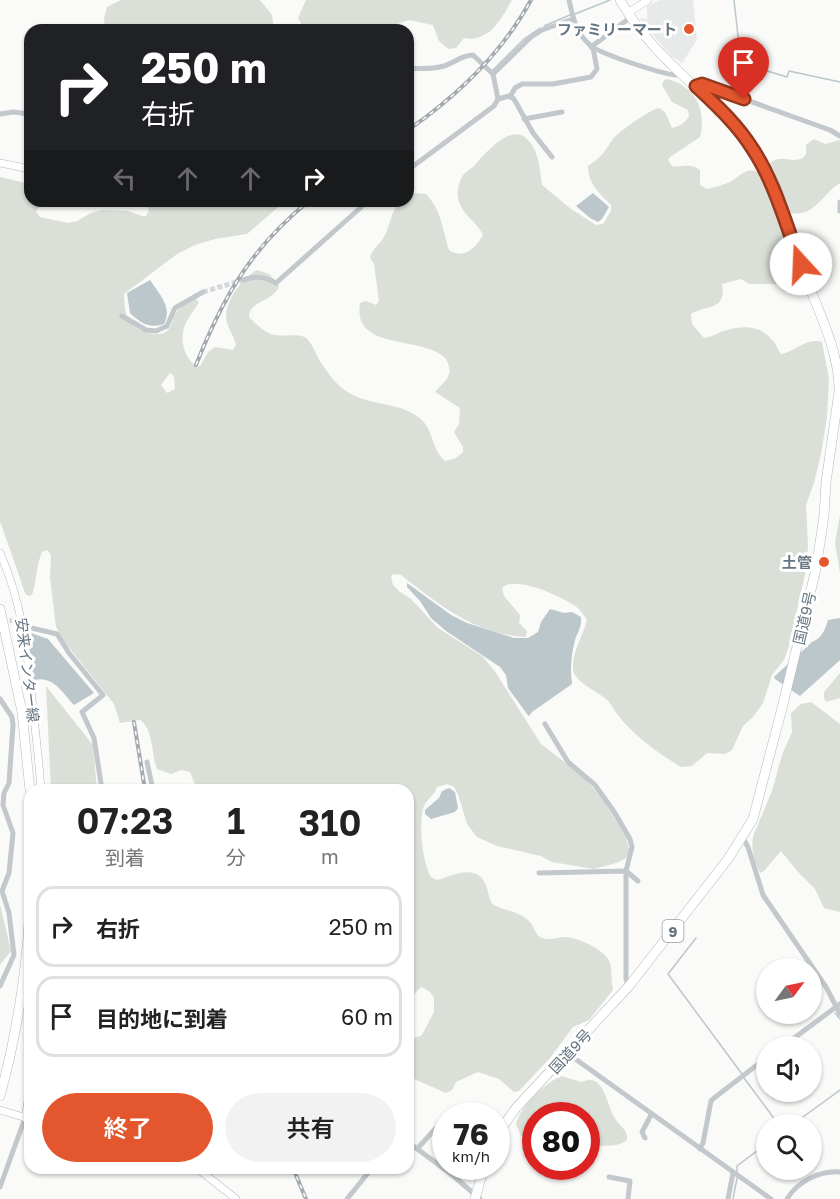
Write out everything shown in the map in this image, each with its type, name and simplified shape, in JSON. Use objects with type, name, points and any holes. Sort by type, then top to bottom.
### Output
[{"type":"highway","name":"国道9号","points":[[510,1115],[629,986],[729,859],[753,819],[761,795],[816,568],[840,377],[830,342],[779,205],[758,157],[722,110],[682,75],[655,47],[620,0]]},
{"type":"highway","points":[[0,609],[22,712],[29,784]]},
{"type":"highway","points":[[1,1093],[24,976]]},
{"type":"highway","points":[[477,1197],[481,1180]]},
{"type":"main road","points":[[629,15],[648,0]]},
{"type":"main road","points":[[0,163],[24,167]]},
{"type":"main road","name":"安来インター線","points":[[0,553],[9,574],[20,622],[40,784]]},
{"type":"main road","points":[[0,1110],[24,1118]]},
{"type":"main road","points":[[206,1174],[236,1199]]},
{"type":"street","points":[[510,97],[515,88],[522,84],[553,84],[591,77],[597,69],[592,47],[576,28],[569,0]]},
{"type":"street","points":[[592,47],[629,15]]},
{"type":"street","points":[[493,74],[531,37],[573,16]]},
{"type":"street","points":[[592,47],[652,70],[675,76],[682,75]]},
{"type":"street","points":[[414,68],[445,66],[466,55],[473,55],[493,74],[498,99],[494,106],[414,166]]},
{"type":"street","points":[[696,86],[702,84],[830,130],[840,136]]},
{"type":"street","points":[[498,99],[510,97],[516,102],[524,119],[552,157]]},
{"type":"street","points":[[524,119],[562,112]]},
{"type":"street","points":[[0,114],[24,113]]},
{"type":"street","points":[[840,202],[840,212]]},
{"type":"street","points":[[243,280],[264,276],[276,283],[361,207]]},
{"type":"street","points":[[122,316],[146,330],[156,331],[167,326],[175,308],[202,292]]},
{"type":"street","points":[[20,622],[57,634],[69,653],[103,695],[82,712],[94,738],[101,784]]},
{"type":"street","points":[[0,699],[12,717],[13,725],[9,783],[4,793],[3,805],[13,833],[9,873],[2,891],[9,913],[14,955],[0,986]]},
{"type":"street","points":[[545,724],[568,762],[595,785],[628,834],[632,847],[626,871],[626,979],[629,986]]},
{"type":"street","points":[[147,762],[152,784]]},
{"type":"street","points":[[743,838],[764,895],[826,987],[838,1006],[840,1014]]},
{"type":"street","points":[[539,873],[626,871],[638,881]]},
{"type":"street","points":[[797,1036],[838,1006]]},
{"type":"street","points":[[567,1053],[771,1199]]},
{"type":"street","points":[[699,1149],[703,1143],[711,1101],[756,1066]]},
{"type":"street","points":[[645,1138],[642,1132],[651,1114]]},
{"type":"street","points":[[0,1187],[24,1127]]},
{"type":"street","points":[[417,1149],[432,1132]]},
{"type":"street","points":[[414,1147],[432,1160]]},
{"type":"street","points":[[787,1199],[794,1188],[801,1183],[826,1172],[840,1172]]},
{"type":"street","points":[[348,1199],[367,1174]]},
{"type":"street","points":[[728,1199],[736,1175]]},
{"type":"street","points":[[609,1177],[630,1181],[628,1199]]},
{"type":"street","points":[[458,1180],[477,1197]]},
{"type":"shaded area","points":[[121,0],[260,0],[272,15],[273,24],[104,24],[107,7]]},
{"type":"shaded area","points":[[306,0],[512,0],[499,22],[487,33],[473,39],[464,38],[456,48],[448,49],[439,41],[433,25],[409,20],[396,24],[302,24],[298,18]]},
{"type":"shaded area","points":[[660,0],[693,0],[697,40],[682,63],[671,56],[640,19],[647,20],[647,6]]},
{"type":"shaded area","points":[[667,79],[685,87],[697,100],[702,118],[700,137],[670,157],[668,160],[672,166],[690,166],[700,170],[700,185],[707,189],[730,182],[748,171],[760,174],[799,275],[793,282],[780,284],[749,284],[741,279],[722,284],[723,293],[718,303],[691,314],[692,324],[704,338],[734,328],[747,327],[759,330],[769,337],[781,354],[811,341],[822,342],[829,379],[827,417],[821,454],[806,505],[808,547],[805,574],[789,646],[784,660],[772,675],[763,703],[743,726],[732,750],[725,754],[707,753],[692,766],[681,767],[639,737],[608,701],[574,674],[574,656],[587,620],[578,608],[540,589],[508,584],[502,588],[504,596],[520,615],[519,623],[527,631],[526,637],[508,635],[474,624],[429,597],[401,575],[393,574],[391,577],[393,585],[400,592],[411,599],[438,628],[482,656],[494,670],[541,744],[585,778],[603,800],[625,833],[630,852],[625,859],[594,869],[552,862],[541,856],[497,846],[477,837],[467,824],[454,787],[447,784],[437,787],[424,806],[421,822],[423,852],[431,877],[437,880],[464,872],[477,874],[486,885],[492,904],[526,918],[540,937],[548,939],[568,937],[590,945],[603,953],[610,963],[613,990],[589,1020],[573,1027],[550,1058],[519,1091],[514,1092],[499,1079],[478,1072],[456,1082],[452,1090],[446,1093],[414,1079],[414,1038],[422,1035],[434,1012],[434,998],[422,987],[414,994],[414,784],[195,784],[190,772],[181,770],[171,774],[157,769],[145,724],[140,720],[120,723],[114,704],[63,640],[56,627],[50,578],[51,555],[47,550],[42,552],[40,557],[32,595],[28,596],[25,593],[0,521],[0,177],[24,183],[24,207],[40,207],[36,211],[40,217],[68,223],[102,210],[128,211],[146,216],[149,211],[147,207],[278,207],[247,234],[215,239],[177,254],[124,294],[127,318],[133,326],[147,333],[164,333],[178,311],[196,299],[199,302],[185,325],[182,338],[188,357],[197,367],[200,366],[208,352],[215,347],[233,350],[236,345],[226,316],[230,300],[245,279],[257,270],[269,274],[279,285],[277,291],[253,307],[249,317],[268,333],[306,338],[331,377],[350,393],[359,398],[408,411],[417,416],[427,427],[438,452],[446,461],[456,458],[463,452],[463,447],[454,432],[459,424],[460,408],[435,392],[447,379],[450,371],[446,359],[435,351],[378,336],[367,329],[360,318],[360,303],[366,301],[376,305],[379,301],[374,264],[370,258],[384,237],[395,209],[396,207],[414,207],[414,194],[426,194],[441,220],[449,250],[459,254],[469,251],[483,235],[459,203],[460,180],[497,143],[512,135],[520,134],[534,148],[542,185],[571,209],[596,225],[603,224],[611,211],[611,205],[592,183],[588,166],[600,157],[621,131],[655,109],[659,108],[665,112],[672,128],[682,124],[689,116],[688,110],[672,102],[662,85]],"holes":[[[170,373],[174,376],[175,389],[167,393],[161,385]]]},
{"type":"shaded area","points":[[814,139],[825,144],[840,140],[840,183],[811,209],[797,214],[788,212],[769,164],[778,159],[803,158],[806,154],[806,145]]},
{"type":"shaded area","points":[[593,193],[609,207],[598,222],[576,206]]},
{"type":"shaded area","points":[[150,280],[166,306],[164,324],[153,326],[145,324],[130,313],[127,293]]},
{"type":"shaded area","points":[[840,515],[840,573],[835,543]]},
{"type":"shaded area","points":[[407,583],[451,615],[467,623],[514,638],[528,638],[538,632],[541,622],[550,609],[564,613],[572,612],[581,617],[572,657],[572,684],[529,716],[508,688],[506,675],[500,667],[446,631],[431,618],[407,587]]},
{"type":"shaded area","points":[[840,618],[840,660],[800,696],[775,679],[774,677],[821,636],[828,620]]},
{"type":"shaded area","points":[[31,633],[48,639],[94,693],[74,705],[62,690],[52,683],[41,679],[34,680],[28,638]]},
{"type":"shaded area","points":[[840,673],[840,698],[826,702],[824,692]]},
{"type":"shaded area","points":[[46,686],[93,745],[96,784],[51,784]]},
{"type":"shaded area","points":[[811,702],[840,724],[840,912],[824,908],[815,889],[781,851],[760,873],[753,854],[754,834],[772,791],[782,755],[792,732],[791,713],[801,704]]},
{"type":"shaded area","points":[[449,788],[455,792],[458,808],[455,812],[431,819],[425,814],[425,810],[439,798],[442,791]]},
{"type":"shaded area","points":[[0,904],[11,951],[0,965]]},
{"type":"shaded area","points":[[561,1076],[582,1082],[590,1080],[596,1082],[604,1093],[613,1115],[625,1131],[627,1140],[617,1145],[600,1146],[600,1102],[528,1102],[547,1084]]},
{"type":"shaded area","points":[[522,1111],[522,1136],[516,1124]]},
{"type":"waterway","points":[[575,14],[610,0]]},
{"type":"waterway","points":[[734,0],[741,63],[787,77],[789,71],[840,82]]},
{"type":"waterway","points":[[544,26],[570,15]]},
{"type":"waterway","points":[[492,71],[524,39],[540,28]]},
{"type":"waterway","points":[[696,938],[668,974],[742,1074]]},
{"type":"waterway","points":[[835,1013],[840,1019]]},
{"type":"waterway","points":[[744,1078],[771,1114]]},
{"type":"waterway","points":[[807,1114],[840,1090]]},
{"type":"waterway","points":[[737,1173],[737,1166],[756,1152]]},
{"type":"waterway","points":[[733,1199],[737,1178]]},
{"type":"tunnel","points":[[203,292],[243,280]]},
{"type":"tunnel","points":[[2,620],[16,621]]},
{"type":"railway","points":[[414,126],[444,103],[477,72],[506,38],[531,0]]},
{"type":"railway","points":[[196,365],[217,317],[241,275],[271,237],[302,207]]},
{"type":"railway","points":[[134,722],[144,784]]},
{"type":"railway","points":[[296,1174],[306,1199]]},
{"type":"place","name":"ファミリーマート","points":[[689,29]]},
{"type":"place","name":"土管","points":[[824,562]]},
{"type":"route","points":[[744,99],[702,84],[696,86],[722,110],[758,157],[801,264]]}]
